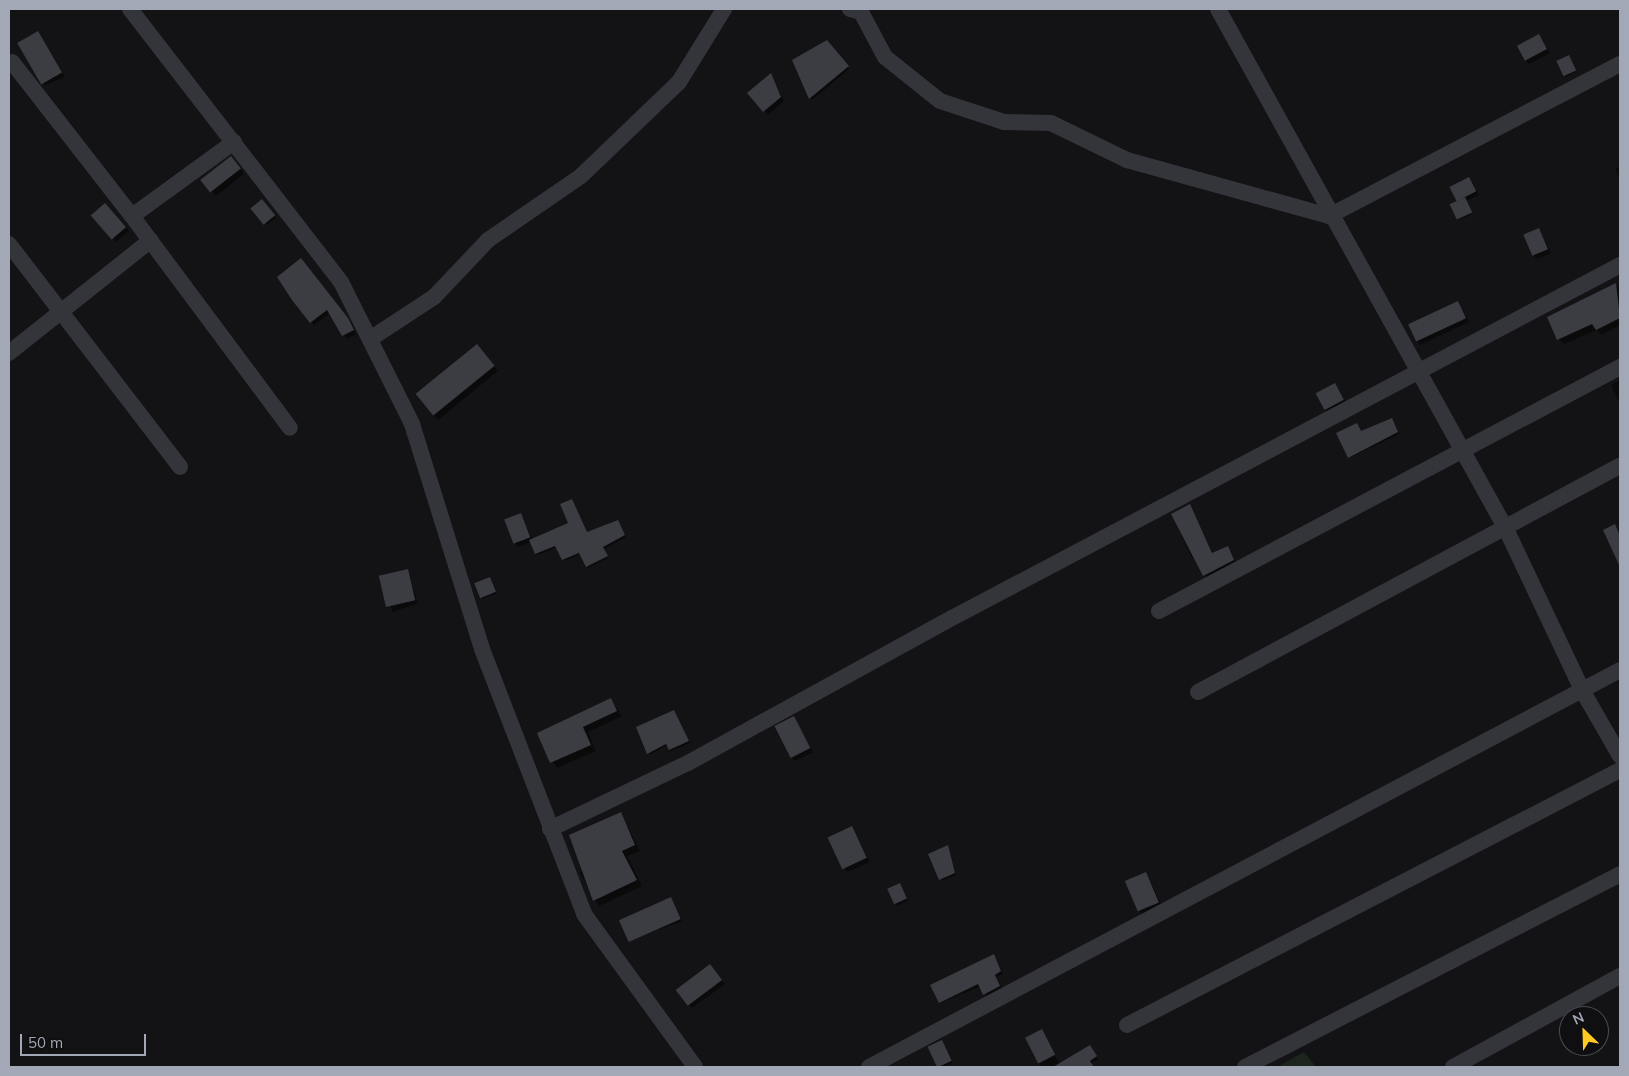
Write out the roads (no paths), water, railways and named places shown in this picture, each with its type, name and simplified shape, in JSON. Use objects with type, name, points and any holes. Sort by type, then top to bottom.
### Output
[{"type":"street","points":[[130,9],[341,282],[412,424],[482,650],[584,914],[695,1067]]},
{"type":"street","points":[[370,339],[434,297],[488,240],[581,176],[679,82],[724,9]]},
{"type":"street","points":[[850,9],[861,12],[886,57],[940,101],[1004,122],[1051,123],[1127,160],[1335,215],[1620,64]]},
{"type":"street","points":[[1218,9],[1335,215],[1417,372],[1506,529],[1582,690],[1620,756]]},
{"type":"street","points":[[12,62],[151,240],[290,428]]},
{"type":"street","points":[[132,216],[234,142]]},
{"type":"street","points":[[9,353],[151,240]]},
{"type":"street","points":[[9,244],[180,467]]},
{"type":"street","points":[[550,828],[688,764],[1620,265]]},
{"type":"street","points":[[1159,611],[1620,367]]},
{"type":"street","points":[[1198,692],[1506,529],[1620,466]]},
{"type":"street","points":[[869,1067],[1620,670]]},
{"type":"street","points":[[1127,1025],[1620,770]]},
{"type":"street","points":[[1244,1067],[1620,874]]},
{"type":"street","points":[[1453,1067],[1620,976]]}]
